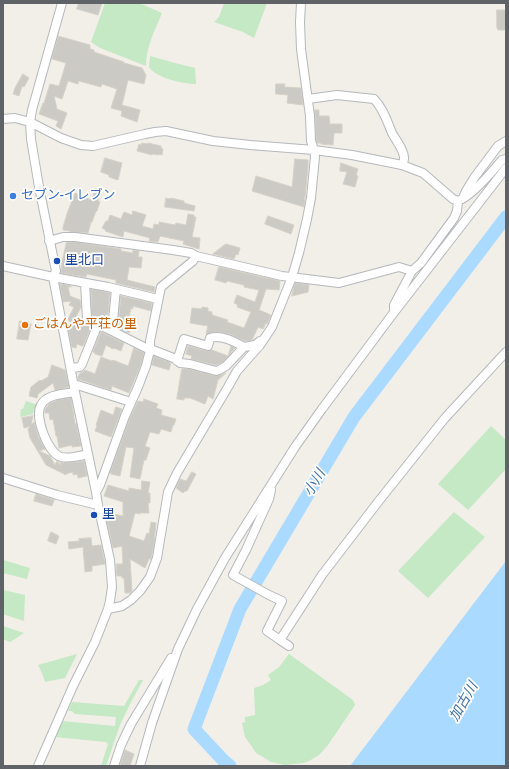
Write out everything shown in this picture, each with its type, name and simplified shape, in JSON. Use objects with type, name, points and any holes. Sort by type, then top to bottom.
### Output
[{"type":"street","points":[[38,766],[73,686],[95,642],[108,609],[112,587],[110,560],[74,388],[53,277],[56,271],[49,241],[31,140],[30,122],[32,110],[62,3]]},
{"type":"street","points":[[108,609],[122,606],[131,600],[150,578],[157,558],[168,492],[177,473],[237,371],[260,345],[272,327],[292,277],[307,219],[311,198],[315,157],[311,141],[310,116],[301,49],[301,3]]},
{"type":"street","points":[[308,99],[337,95],[374,98],[402,150],[405,158],[402,165]]},
{"type":"street","points":[[3,119],[14,118],[30,122],[61,138],[81,145],[93,146],[145,134],[166,131],[219,142],[314,150],[352,155],[402,165],[422,173],[453,199],[461,200],[468,196],[502,160],[506,159]]},
{"type":"street","points":[[392,315],[394,305],[412,271],[421,263],[454,218],[461,200],[474,178],[498,146],[506,141]]},
{"type":"street","points":[[140,766],[152,723],[178,649],[197,609],[225,558],[295,447],[392,315],[506,168]]},
{"type":"street","points":[[49,241],[63,237],[75,237],[172,250],[191,253],[196,256],[261,271],[292,277],[340,283],[399,267],[412,271]]},
{"type":"street","points":[[96,492],[100,485],[122,422],[146,366],[161,287],[193,261],[196,256]]},
{"type":"street","points":[[3,266],[158,298]]},
{"type":"street","points":[[85,282],[87,319],[180,363],[216,371],[226,366],[244,347],[255,344],[263,339]]},
{"type":"street","points":[[112,331],[116,289]]},
{"type":"street","points":[[71,368],[78,367],[82,364],[98,324]]},
{"type":"street","points":[[177,361],[184,339],[208,346],[210,338],[216,337],[237,343],[244,347]]},
{"type":"street","points":[[280,640],[322,575],[383,496],[445,418],[506,352]]},
{"type":"street","points":[[88,454],[62,457],[53,451],[44,435],[39,419],[41,404],[46,399],[74,388],[131,402]]},
{"type":"street","points":[[3,478],[57,495],[98,505]]},
{"type":"street","points":[[273,484],[269,499],[246,550],[232,575],[282,601],[267,631],[289,646]]},
{"type":"street","points":[[114,766],[121,745],[131,724],[167,664],[178,649]]},
{"type":"green space","points":[[105,3],[139,3],[162,13],[149,45],[146,66],[100,48],[91,42]]},
{"type":"green space","points":[[224,3],[267,3],[254,38],[243,32],[214,22],[219,17]]},
{"type":"green space","points":[[150,56],[195,68],[196,84],[177,82],[152,71],[149,67]]},
{"type":"green space","points":[[26,401],[38,405],[37,409],[34,409],[33,414],[20,417],[21,409],[23,409]]},
{"type":"green space","points":[[491,426],[506,440],[506,469],[468,510],[438,484]]},
{"type":"green space","points":[[454,512],[485,537],[428,598],[398,571]]},
{"type":"green space","points":[[3,560],[30,568],[27,579],[3,573]]},
{"type":"green space","points":[[3,590],[25,595],[24,621],[3,614]]},
{"type":"green space","points":[[3,626],[24,633],[10,642],[3,639]]},
{"type":"green space","points":[[77,654],[65,678],[45,682],[38,665]]},
{"type":"green space","points":[[289,654],[353,700],[355,705],[328,745],[319,755],[303,763],[285,765],[271,762],[256,753],[245,737],[242,723],[245,722],[245,717],[255,715],[254,688],[271,680],[268,675],[279,667]]},
{"type":"green space","points":[[139,680],[143,680],[120,725],[106,766],[101,766],[108,744],[106,742],[55,737],[62,721],[115,726],[116,717],[75,714],[72,711],[68,711],[72,702],[124,706]]},
{"type":"water","name":"加古川","points":[[506,561],[506,766],[350,766]]},
{"type":"building","points":[[79,3],[102,3],[98,15],[77,9]]},
{"type":"building","points":[[497,10],[506,10],[505,30],[498,30],[497,28]]},
{"type":"building","points":[[58,36],[90,45],[90,49],[94,50],[94,52],[142,68],[146,75],[144,84],[128,80],[122,105],[140,110],[137,122],[121,116],[122,111],[111,108],[117,89],[102,84],[101,87],[79,81],[78,84],[68,81],[62,99],[54,96],[57,109],[67,113],[61,129],[56,126],[58,121],[39,114],[50,84],[59,86],[66,63],[52,59]]},
{"type":"building","points":[[23,74],[29,78],[24,87],[22,86],[19,96],[13,94],[15,88]]},
{"type":"building","points":[[276,84],[285,84],[284,87],[301,88],[303,105],[287,103],[288,95],[276,94]]},
{"type":"building","points":[[315,110],[319,110],[319,116],[329,116],[330,124],[342,124],[342,133],[334,133],[333,145],[317,143]]},
{"type":"building","points":[[142,143],[161,146],[163,149],[162,155],[152,155],[137,151],[139,144],[141,145]]},
{"type":"building","points":[[105,158],[122,163],[118,180],[101,172]]},
{"type":"building","points":[[295,159],[308,160],[304,207],[252,191],[256,176],[292,187]]},
{"type":"building","points":[[341,163],[358,169],[355,187],[343,184],[347,172],[340,171]]},
{"type":"building","points":[[96,188],[102,190],[98,201],[100,202],[88,233],[63,230],[75,193],[91,200]]},
{"type":"building","points":[[166,198],[184,201],[184,203],[195,206],[194,211],[165,207]]},
{"type":"building","points":[[133,211],[146,215],[142,226],[153,229],[154,224],[159,225],[159,222],[175,225],[176,223],[186,225],[188,214],[194,215],[194,217],[196,217],[192,237],[200,238],[199,249],[183,244],[184,241],[160,236],[158,242],[149,241],[150,238],[124,231],[123,237],[105,231],[106,230],[102,228],[106,221],[108,221],[110,215],[121,219],[124,212],[132,215]]},
{"type":"building","points":[[268,216],[294,225],[291,234],[265,224]]},
{"type":"building","points":[[67,242],[121,249],[121,251],[133,253],[133,250],[139,251],[138,257],[142,257],[141,268],[129,267],[127,280],[155,287],[154,292],[116,283],[116,280],[87,274],[86,277],[61,273]]},
{"type":"building","points":[[226,244],[240,248],[238,255],[236,254],[234,259],[213,254]]},
{"type":"building","points":[[219,267],[280,281],[279,290],[266,289],[259,310],[271,315],[263,329],[258,327],[252,340],[245,341],[230,334],[220,332],[206,334],[208,326],[190,323],[192,308],[202,309],[202,307],[208,308],[208,311],[212,312],[212,315],[228,320],[227,322],[244,328],[251,312],[237,307],[238,305],[234,303],[237,295],[255,302],[259,290],[227,281],[226,283],[215,280]]},
{"type":"building","points":[[295,283],[309,285],[308,292],[292,296]]},
{"type":"building","points":[[60,284],[71,286],[68,287],[70,296],[80,300],[81,307],[76,317],[82,319],[84,324],[91,327],[83,346],[77,344],[76,348],[72,347],[68,327],[70,322],[68,319],[74,307],[69,305],[71,301],[63,302]]},
{"type":"building","points":[[91,289],[110,293],[107,323],[92,315]]},
{"type":"building","points":[[121,296],[152,303],[151,311],[133,306],[133,309],[131,308],[127,327],[131,327],[129,333],[118,328]]},
{"type":"building","points":[[20,321],[31,324],[28,340],[17,339]]},
{"type":"building","points":[[101,332],[124,343],[121,351],[106,345],[102,356],[95,354],[93,352]]},
{"type":"building","points":[[188,346],[206,351],[212,350],[228,356],[231,346],[235,348],[223,362],[216,365],[191,359],[192,356],[186,354]]},
{"type":"building","points":[[134,348],[144,353],[129,393],[112,386],[111,390],[78,379],[80,373],[85,370],[95,374],[101,357],[128,366]]},
{"type":"building","points":[[154,356],[171,363],[169,370],[152,365]]},
{"type":"building","points":[[52,365],[65,370],[69,387],[55,390],[53,383],[38,394],[37,398],[29,396],[31,387],[40,380],[41,381],[48,377]]},
{"type":"building","points":[[182,369],[189,369],[215,376],[226,373],[218,380],[213,399],[208,396],[205,404],[190,398],[184,398],[184,400],[177,399]]},
{"type":"building","points":[[71,398],[75,424],[76,423],[81,446],[72,447],[72,445],[59,448],[53,419],[50,420],[49,413],[45,413],[45,411],[50,403]]},
{"type":"building","points":[[144,399],[158,404],[156,408],[162,410],[161,415],[176,419],[171,432],[161,429],[159,434],[150,432],[145,446],[150,448],[146,460],[144,460],[140,479],[130,477],[134,448],[126,447],[120,476],[111,474],[112,473],[110,473],[130,418],[138,401],[143,402]]},
{"type":"building","points":[[116,407],[122,409],[111,437],[95,431],[101,410],[113,415]]},
{"type":"building","points":[[33,416],[31,425],[34,422],[38,436],[45,449],[39,451],[50,456],[55,465],[57,461],[61,466],[60,462],[71,463],[84,461],[87,476],[78,478],[77,474],[73,475],[73,472],[66,475],[46,465],[30,438],[28,429],[31,426],[24,428],[22,418]]},
{"type":"building","points":[[192,472],[196,474],[187,491],[183,493],[176,488],[180,479],[186,481]]},
{"type":"building","points":[[142,481],[150,482],[148,493],[150,493],[150,503],[148,503],[149,513],[135,513],[129,536],[144,541],[147,533],[149,534],[151,522],[156,523],[154,544],[151,559],[149,559],[145,568],[130,559],[132,591],[130,593],[125,593],[124,578],[122,578],[122,576],[117,576],[116,564],[123,564],[122,546],[113,548],[105,512],[123,516],[123,502],[104,496],[108,485],[129,491],[129,488],[141,490]]},
{"type":"building","points":[[36,494],[54,500],[52,506],[34,501]]},
{"type":"building","points":[[51,532],[59,536],[56,544],[48,541]]},
{"type":"building","points":[[91,538],[92,546],[101,545],[105,564],[92,566],[92,571],[85,572],[83,547],[69,549],[68,542]]},
{"type":"building","points":[[125,750],[134,754],[130,766],[120,766]]},
{"type":"waterway","name":"小川","points":[[230,766],[194,729],[240,609],[354,417],[506,217]]},
{"type":"place","name":"セブン-イレブン","points":[[13,196]]},
{"type":"place","name":"里北口","points":[[57,261]]},
{"type":"place","name":"ごはんや平荘の里","points":[[25,325]]},
{"type":"place","name":"里","points":[[94,515]]}]
